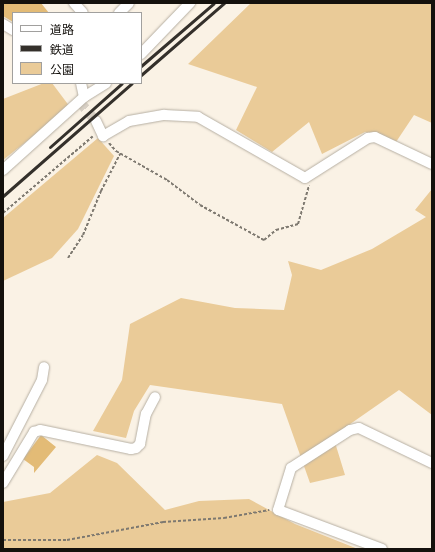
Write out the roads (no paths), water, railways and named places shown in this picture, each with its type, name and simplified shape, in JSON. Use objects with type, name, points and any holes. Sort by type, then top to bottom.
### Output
[{"type":"street","points":[[74,3],[82,12]]},
{"type":"street","points":[[120,12],[129,3]]},
{"type":"street","points":[[142,53],[190,3]]},
{"type":"street","points":[[3,24],[12,29]]},
{"type":"street","points":[[81,84],[84,97]]},
{"type":"street","points":[[3,170],[84,97],[104,84]]},
{"type":"street","points":[[100,129],[129,121],[164,116],[198,117],[305,178],[309,177],[368,138],[376,137],[432,164]]},
{"type":"street","points":[[3,456],[42,380],[44,367]]},
{"type":"street","points":[[3,483],[34,432],[40,430],[131,449],[136,448],[140,444],[146,414],[155,397]]},
{"type":"street","points":[[382,549],[278,510],[291,468],[350,430],[359,428],[432,463]]},
{"type":"tunnel","points":[[79,101],[96,121]]},
{"type":"railway","points":[[142,65],[214,3]]},
{"type":"railway","points":[[142,74],[224,3]]},
{"type":"railway","points":[[50,147],[121,84]]},
{"type":"railway","points":[[3,196],[131,84]]}]
